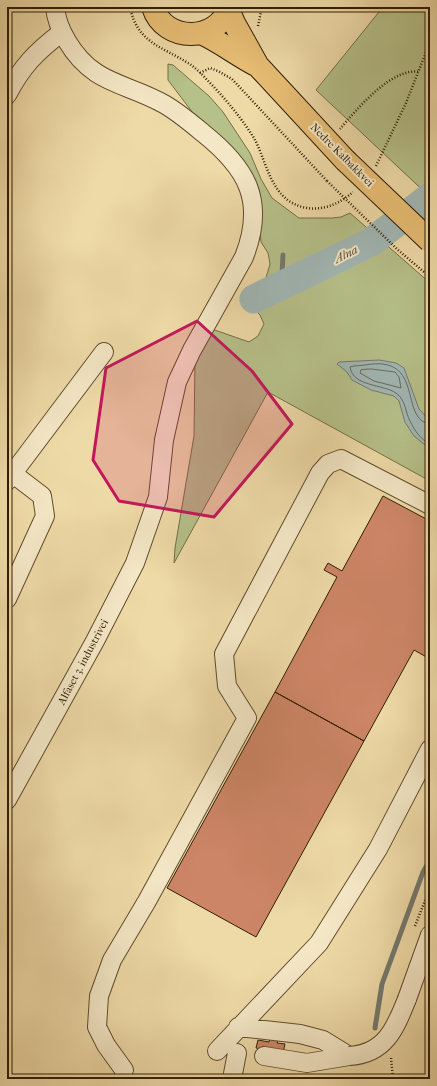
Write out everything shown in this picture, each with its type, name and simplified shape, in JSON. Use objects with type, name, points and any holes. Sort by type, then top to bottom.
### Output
[{"type":"highway","points":[[153,7],[158,18],[173,30],[182,34],[201,33],[218,24],[228,8]]},
{"type":"highway","name":"Nedre Kalbakkvei","points":[[228,8],[234,23],[258,66],[328,143],[430,241]]},
{"type":"highway","name":"Nedre Kalbakkvei","points":[[201,33],[216,40],[239,56],[258,66]]},
{"type":"lane","name":"Alfaset 3. industrivei","points":[[7,800],[98,635],[134,562],[151,520],[158,497],[164,440],[171,401],[177,382],[192,350],[244,257],[250,240],[253,222],[252,201],[248,184],[239,167],[214,142],[164,104],[115,84],[90,70],[73,51],[62,32],[55,7]]},
{"type":"lane","points":[[7,95],[21,70],[30,60],[62,32]]},
{"type":"lane","points":[[7,599],[45,516],[42,496],[9,477],[104,352]]},
{"type":"lane","points":[[124,1070],[106,1045],[97,1027],[99,996],[112,960],[147,901],[247,718],[227,686],[224,654],[320,473],[328,464],[341,459],[430,505]]},
{"type":"lane","points":[[217,1050],[319,943],[378,849],[430,749]]},
{"type":"lane","points":[[264,1056],[307,1062],[363,1055],[377,1048],[390,1036],[407,999],[430,935]]},
{"type":"lane","points":[[238,1027],[300,1034],[323,1040],[349,1056]]},
{"type":"lane","points":[[233,1076],[237,1052]]},
{"type":"path","points":[[328,143],[370,96],[407,72],[419,72],[430,42]]},
{"type":"path","points":[[200,73],[210,68],[232,79],[327,181],[398,250],[430,276]]},
{"type":"path","points":[[385,1079],[393,1076]]},
{"type":"path","points":[[257,1077],[268,1079]]},
{"type":"highlighted area","points":[[197,321],[252,371],[292,424],[214,517],[119,501],[93,460],[106,368]]},
{"type":"green space","points":[[383,7],[430,7],[430,197],[316,90]]},
{"type":"green space","points":[[168,64],[173,65],[209,96],[223,112],[250,153],[261,179],[272,198],[299,218],[332,218],[341,217],[350,213],[430,283],[430,481],[268,392],[174,563],[175,548],[194,436],[195,359],[209,328],[249,342],[258,336],[264,324],[260,315],[253,308],[269,299],[265,281],[270,264],[268,253],[261,242],[258,217],[199,121],[168,80]]},
{"type":"water","points":[[379,360],[396,363],[404,368],[419,409],[430,421],[430,449],[414,436],[405,422],[399,401],[394,396],[371,390],[352,380],[347,372],[337,364],[339,362]]},
{"type":"building","points":[[383,496],[430,521],[430,659],[414,650],[364,741],[275,692],[337,577],[324,570],[328,563],[342,571]]},
{"type":"building","points":[[275,692],[364,741],[256,937],[167,888]]},
{"type":"building","points":[[270,1039],[278,1040],[277,1043],[285,1044],[283,1053],[256,1048],[258,1040],[269,1042]]},
{"type":"waterway","name":"Alna","points":[[254,299],[371,242],[430,197]]},
{"type":"waterway","points":[[275,289],[282,275],[283,255]]},
{"type":"waterway","points":[[375,1028],[382,984],[423,872],[430,860]]}]
